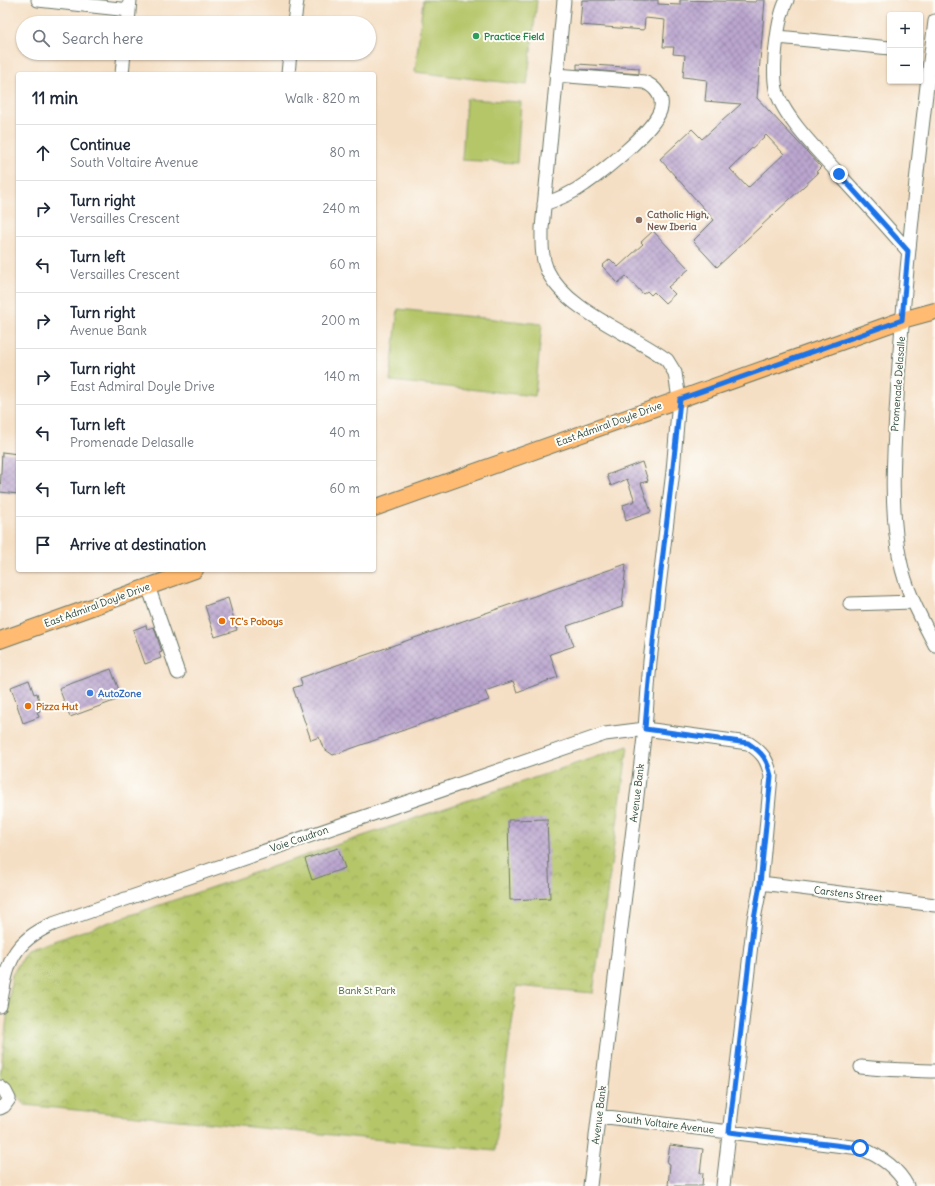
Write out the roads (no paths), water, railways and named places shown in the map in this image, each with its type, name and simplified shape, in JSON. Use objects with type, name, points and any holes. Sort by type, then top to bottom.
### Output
[{"type":"main road","name":"East Admiral Doyle Drive","points":[[376,507],[902,320],[935,311]]},
{"type":"main road","name":"East Admiral Doyle Drive","points":[[0,640],[189,572]]},
{"type":"street","points":[[38,0],[130,5],[129,16]]},
{"type":"street","points":[[295,16],[297,0]]},
{"type":"street","name":"Avenue Bank","points":[[564,0],[544,204],[542,250],[547,269],[559,289],[588,312],[667,360],[675,374],[680,399],[673,471],[650,661],[645,729],[590,1186]]},
{"type":"street","points":[[787,0],[779,23],[775,73],[776,90],[784,107],[806,137],[908,251]]},
{"type":"street","name":"Promenade Delasalle","points":[[935,21],[926,51],[902,320],[892,478],[893,519],[903,573],[913,602],[935,645]]},
{"type":"street","points":[[778,37],[887,48]]},
{"type":"street","points":[[122,72],[123,60]]},
{"type":"street","points":[[288,72],[289,60]]},
{"type":"street","points":[[544,204],[562,198],[585,184],[604,169],[653,123],[661,110],[657,90],[644,82],[556,75]]},
{"type":"street","points":[[148,586],[178,673]]},
{"type":"street","points":[[850,604],[913,602]]},
{"type":"street","name":"Voie Caudron","points":[[0,1006],[10,958],[18,946],[28,937],[53,924],[605,734],[645,729],[748,743],[760,751],[768,762],[771,776],[760,884],[754,919],[723,1186]]},
{"type":"street","name":"Carstens Street","points":[[760,884],[935,905]]},
{"type":"street","points":[[861,1067],[888,1070],[902,1069],[935,1071]]},
{"type":"street","points":[[0,1087],[5,1091],[9,1099],[4,1106],[0,1108]]},
{"type":"street","name":"South Voltaire Avenue","points":[[599,1116],[860,1148],[885,1160],[895,1169],[907,1186]]},
{"type":"place","name":"Practice Field","points":[[476,36]]},
{"type":"place","name":"Catholic High, New Iberia","points":[[639,220]]},
{"type":"place","name":"TC's Poboys","points":[[222,621]]},
{"type":"place","name":"AutoZone","points":[[90,693]]},
{"type":"place","name":"Pizza Hut","points":[[28,706]]},
{"type":"park label","name":"Bank St Park","points":[[367,990]]}]
